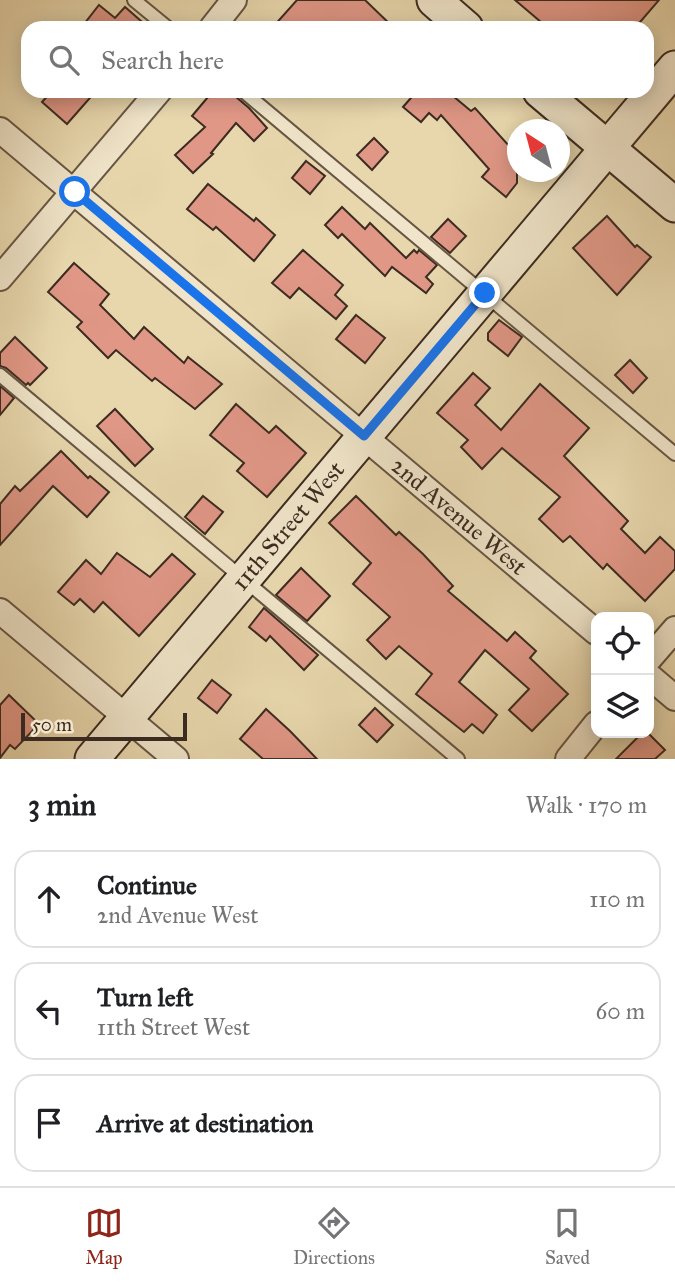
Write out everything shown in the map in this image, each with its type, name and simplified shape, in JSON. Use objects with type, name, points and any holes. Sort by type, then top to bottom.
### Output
[{"type":"street","points":[[218,21],[234,0]]},
{"type":"street","points":[[434,0],[458,21]]},
{"type":"street","name":"11th Street West","points":[[654,93],[675,68]]},
{"type":"street","points":[[0,278],[153,98]]},
{"type":"street","points":[[548,98],[675,205]]},
{"type":"street","name":"11th Street West","points":[[92,759],[650,98]]},
{"type":"street","name":"2nd Avenue West","points":[[0,130],[591,628]]},
{"type":"street","points":[[0,611],[176,759]]},
{"type":"street","points":[[654,653],[675,629]]},
{"type":"street","points":[[654,680],[675,698]]},
{"type":"street","points":[[568,759],[591,730]]},
{"type":"lane","points":[[134,0],[160,21]]},
{"type":"lane","points":[[251,98],[675,454]]},
{"type":"lane","points":[[0,375],[458,759]]},
{"type":"building","points":[[297,0],[365,0],[387,21],[278,21]]},
{"type":"building","points":[[515,0],[659,0],[641,21],[540,21]]},
{"type":"building","points":[[99,5],[115,18],[125,7],[141,21],[86,21]]},
{"type":"building","points":[[46,98],[90,98],[67,124],[42,102]]},
{"type":"building","points":[[207,98],[237,98],[267,128],[254,141],[236,123],[211,153],[213,154],[193,173],[175,155],[205,127],[192,116]]},
{"type":"building","points":[[411,98],[455,98],[471,111],[475,108],[507,144],[507,182],[517,183],[506,197],[482,177],[489,169],[441,115],[437,120],[429,113],[421,122],[403,107]]},
{"type":"building","points":[[374,138],[388,152],[372,170],[357,155]]},
{"type":"building","points":[[306,161],[325,176],[310,194],[292,178]]},
{"type":"building","points":[[208,184],[275,235],[254,261],[216,227],[213,230],[187,209]]},
{"type":"building","points":[[342,207],[365,229],[370,223],[406,258],[414,250],[417,253],[419,250],[437,265],[426,277],[433,284],[426,293],[392,267],[385,276],[342,234],[338,238],[325,225]]},
{"type":"building","points":[[607,216],[635,247],[637,245],[651,257],[617,295],[573,248]]},
{"type":"building","points":[[448,219],[466,236],[450,253],[431,237]]},
{"type":"building","points":[[303,250],[343,285],[335,295],[347,306],[336,319],[299,288],[290,298],[272,283]]},
{"type":"building","points":[[74,263],[109,294],[100,305],[134,339],[144,327],[184,363],[188,357],[222,384],[195,409],[155,378],[152,381],[116,350],[108,358],[77,327],[82,322],[48,292]]},
{"type":"building","points":[[356,315],[385,338],[365,363],[336,339]]},
{"type":"building","points":[[499,320],[522,337],[508,356],[488,340],[488,333]]},
{"type":"building","points":[[15,337],[47,368],[30,385],[26,385],[0,366],[0,353]]},
{"type":"building","points":[[630,360],[647,378],[633,393],[615,375]]},
{"type":"building","points":[[473,373],[490,388],[475,405],[501,430],[540,384],[589,428],[564,456],[628,521],[621,529],[645,553],[660,537],[675,551],[675,569],[645,601],[607,564],[603,569],[570,536],[563,542],[539,519],[560,497],[502,448],[482,469],[461,447],[468,440],[437,413]]},
{"type":"building","points":[[0,386],[14,398],[0,415]]},
{"type":"building","points":[[236,404],[269,433],[276,426],[306,453],[267,497],[237,471],[244,463],[210,435]]},
{"type":"building","points":[[115,409],[153,449],[135,466],[97,426]]},
{"type":"building","points":[[61,451],[88,478],[90,476],[109,492],[87,517],[53,486],[0,545],[0,504],[15,486],[20,491]]},
{"type":"building","points":[[203,496],[223,512],[205,534],[185,517]]},
{"type":"building","points":[[356,496],[396,535],[399,532],[423,554],[453,586],[448,591],[507,641],[515,632],[536,651],[530,658],[568,694],[532,731],[509,710],[529,689],[485,650],[459,682],[497,715],[483,733],[472,724],[464,732],[416,694],[432,674],[399,646],[386,659],[367,640],[390,617],[353,584],[371,563],[329,523]]},
{"type":"building","points":[[117,553],[150,577],[172,554],[195,574],[139,636],[103,602],[94,612],[80,599],[74,605],[58,592],[86,560],[101,574]]},
{"type":"building","points":[[301,568],[330,596],[307,621],[276,595]]},
{"type":"building","points":[[264,608],[318,655],[304,670],[270,636],[266,641],[249,627]]},
{"type":"building","points":[[212,680],[231,695],[217,713],[198,698]]},
{"type":"building","points":[[9,695],[39,724],[15,749],[10,745],[0,758],[0,705]]},
{"type":"building","points":[[375,708],[393,725],[377,742],[359,725]]},
{"type":"building","points":[[266,709],[317,759],[263,759],[240,739]]},
{"type":"building","points":[[637,738],[653,738],[665,750],[655,759],[616,759]]},
{"type":"route","points":[[75,192],[364,436],[485,293]]}]
